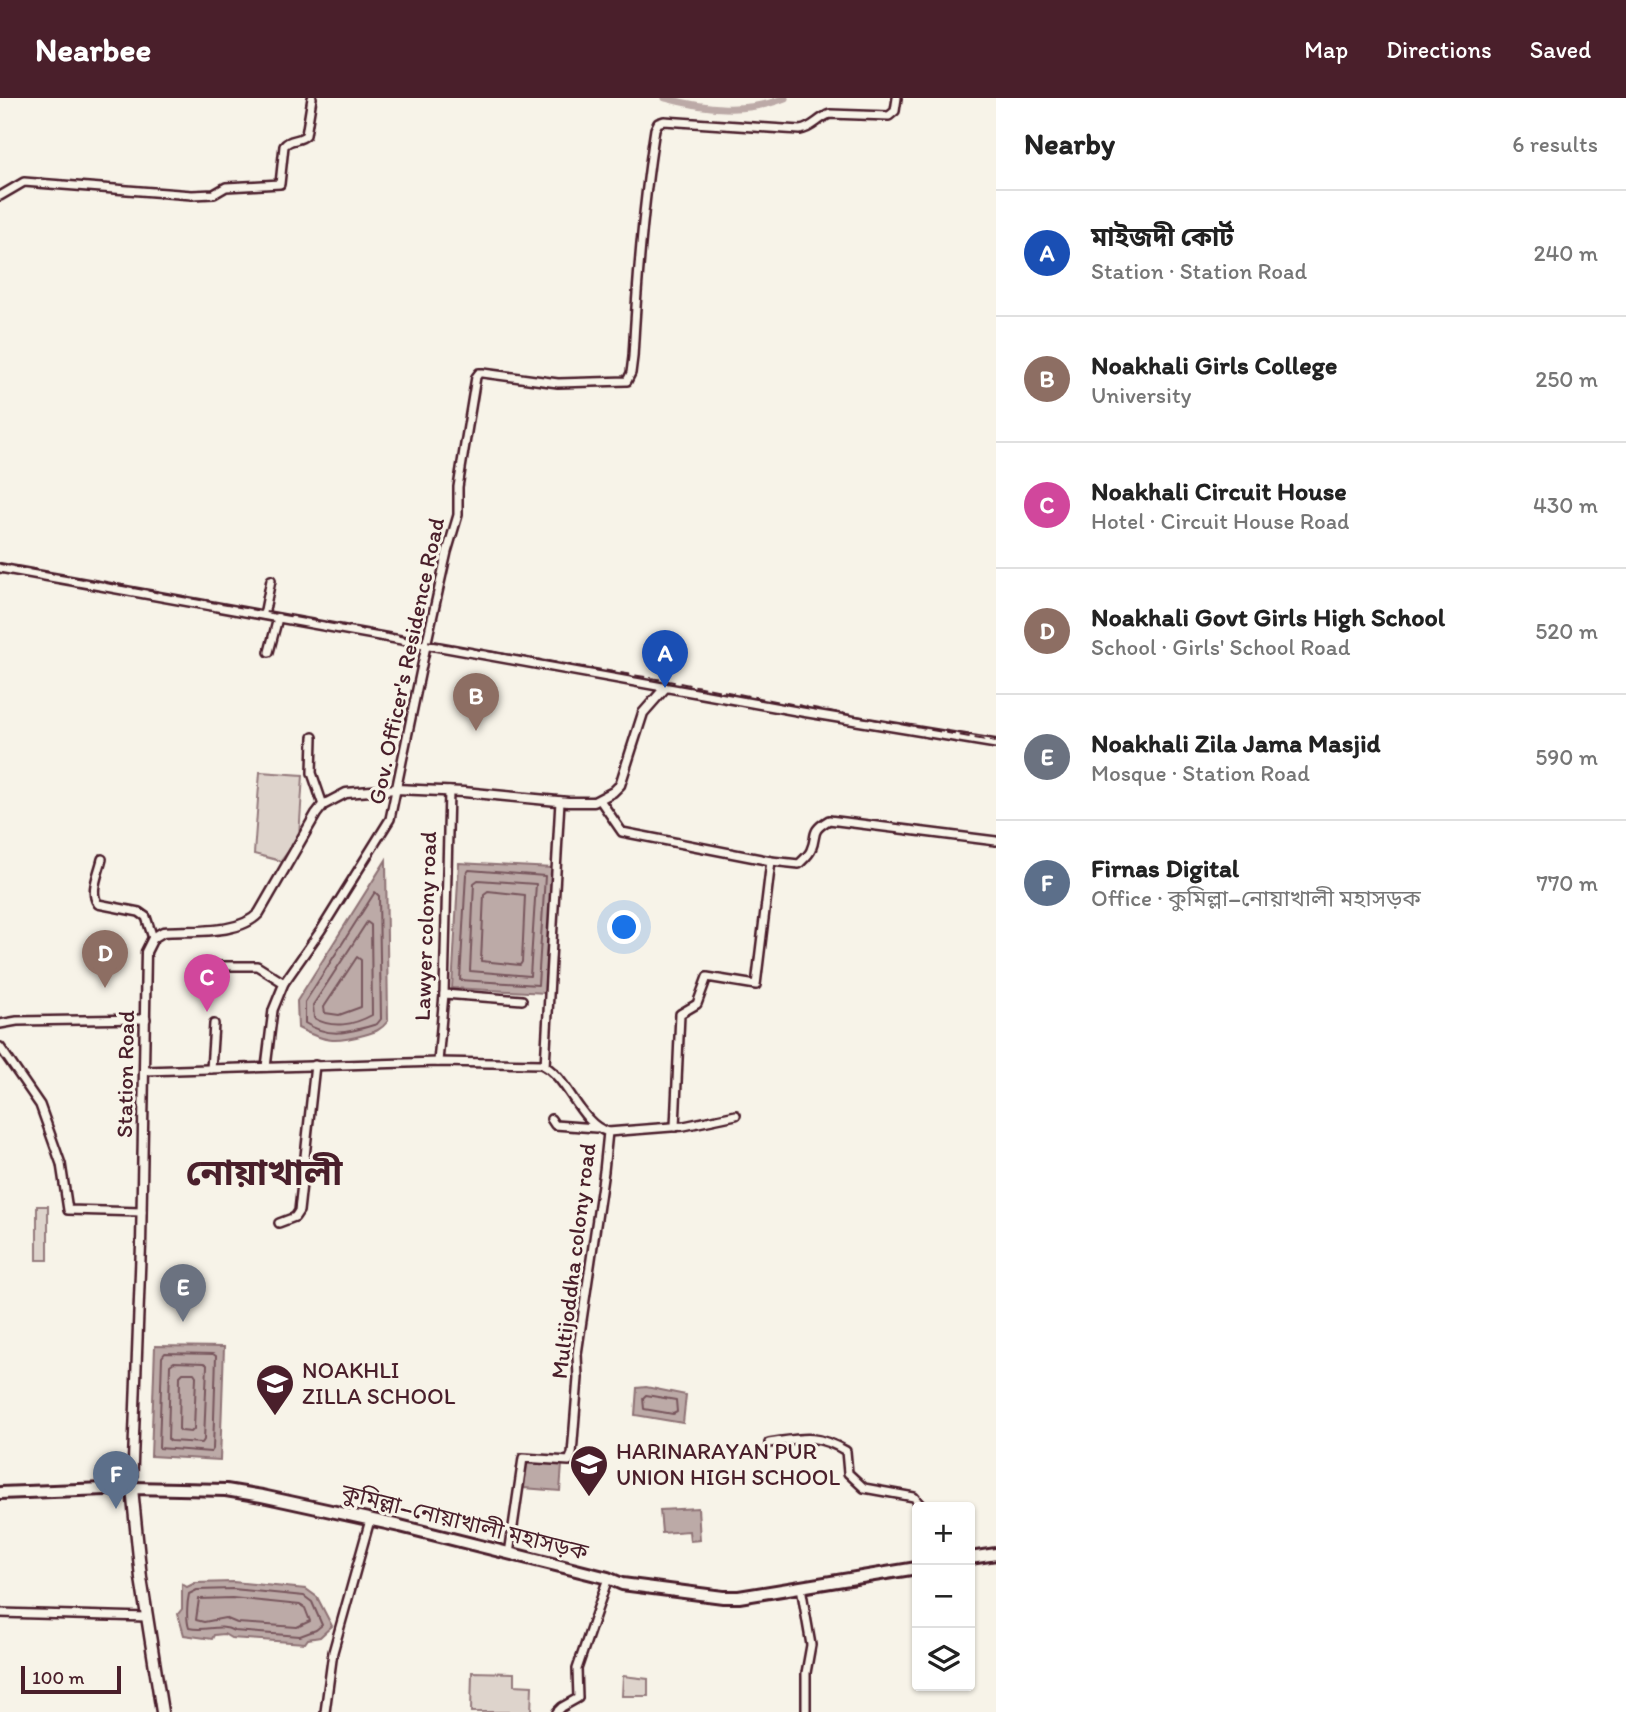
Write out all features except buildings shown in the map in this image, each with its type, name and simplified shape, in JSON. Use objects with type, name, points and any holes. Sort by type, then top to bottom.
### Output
[{"type":"highway","name":"কুমিল্লা–নোয়াখালী মহাসড়ক","points":[[0,1493],[132,1488],[226,1490],[370,1520],[608,1578],[622,1584],[723,1597],[739,1597],[912,1568]]},
{"type":"highway","points":[[975,1557],[996,1554]]},
{"type":"main road","points":[[132,1488],[147,1616],[162,1712]]},
{"type":"street","points":[[0,196],[24,181],[192,195],[214,194],[226,187],[279,184],[284,146],[289,141],[302,139],[306,135],[312,98]]},
{"type":"street","name":"Gov. Officer's Residence Road","points":[[266,1067],[274,1010],[284,983],[321,930],[390,819],[447,552],[458,516],[458,487],[476,377],[482,373],[558,383],[627,381],[631,373],[638,255],[648,173],[658,123],[664,121],[800,130],[810,128],[830,114],[889,116],[895,111],[897,98]]},
{"type":"street","points":[[0,568],[665,688],[996,744]]},
{"type":"street","points":[[264,615],[271,580]]},
{"type":"street","points":[[269,652],[278,618]]},
{"type":"street","points":[[102,859],[94,891],[95,901],[98,904],[139,912],[146,917],[153,938],[163,932],[239,927],[259,913],[323,805],[346,793],[396,789],[560,801],[600,800],[620,785],[643,713],[665,688]]},
{"type":"street","points":[[313,737],[312,773],[323,805]]},
{"type":"street","name":"Lawyer colony road","points":[[438,1062],[444,994],[449,791]]},
{"type":"street","points":[[600,800],[622,832],[799,864],[811,851],[813,837],[819,825],[829,820],[996,841]]},
{"type":"street","points":[[560,801],[545,1066],[596,1128],[606,1136],[675,1127],[736,1115]]},
{"type":"street","points":[[675,1127],[680,1014],[696,1004],[707,977],[755,985],[771,861]]},
{"type":"street","name":"Station Road","points":[[132,1488],[142,1212],[146,952],[153,938]]},
{"type":"street","points":[[200,966],[257,966],[284,983]]},
{"type":"street","points":[[444,994],[522,1000]]},
{"type":"street","points":[[0,1024],[17,1020],[146,1019]]},
{"type":"street","points":[[211,1069],[214,1024]]},
{"type":"street","points":[[0,1048],[40,1105],[61,1164],[68,1210],[142,1212]]},
{"type":"street","points":[[145,1070],[438,1062],[545,1066]]},
{"type":"street","points":[[278,1223],[295,1217],[299,1211],[315,1065]]},
{"type":"street","points":[[551,1119],[555,1125],[596,1128]]},
{"type":"street","name":"Multijoddha colony road","points":[[509,1554],[523,1458],[569,1461],[572,1454],[578,1378],[577,1354],[604,1171],[606,1136]]},
{"type":"street","points":[[769,1443],[813,1436],[832,1443],[846,1451],[848,1473],[864,1488],[914,1497],[918,1502]]},
{"type":"street","points":[[325,1712],[333,1652],[370,1520]]},
{"type":"street","points":[[557,1712],[578,1698],[577,1669],[608,1578]]},
{"type":"street","points":[[801,1587],[811,1645],[806,1674],[806,1712]]},
{"type":"street","points":[[0,1612],[147,1616]]},
{"type":"shaded area","points":[[260,772],[303,775],[299,837],[281,861],[254,854]]},
{"type":"shaded area","points":[[37,1206],[48,1206],[48,1260],[37,1260]]},
{"type":"shaded area","points":[[472,1672],[514,1673],[514,1685],[532,1686],[531,1712],[471,1712]]},
{"type":"shaded area","points":[[623,1676],[648,1679],[648,1696],[622,1696]]},
{"type":"water","points":[[386,860],[388,1021],[375,1032],[345,1039],[330,1040],[307,1033],[298,1028],[297,1001]]},
{"type":"water","points":[[459,863],[553,868],[546,993],[452,988]]},
{"type":"water","points":[[155,1346],[224,1347],[220,1460],[151,1456]]},
{"type":"water","points":[[646,1387],[686,1395],[683,1423],[635,1415],[637,1388]]},
{"type":"water","points":[[527,1463],[562,1465],[560,1491],[524,1488]]},
{"type":"water","points":[[698,1508],[700,1540],[690,1541],[689,1531],[662,1533],[660,1510]]},
{"type":"water","points":[[233,1582],[306,1589],[317,1597],[332,1626],[320,1637],[308,1639],[305,1643],[231,1638],[224,1634],[214,1635],[212,1639],[184,1635],[178,1614],[182,1609],[182,1584],[187,1587],[195,1583]]},
{"type":"waterway","points":[[665,98],[725,108],[755,106],[785,98]]},
{"type":"railway","points":[[0,564],[427,641],[663,680],[996,742]]},
{"type":"place","name":"মাইজদী কোর্ট","points":[[665,688]]},
{"type":"place","name":"Noakhali Girls College","points":[[476,731]]},
{"type":"place","name":"Noakhali Govt Girls High School","points":[[105,988]]},
{"type":"place","name":"Noakhali Circuit House","points":[[207,1012]]},
{"type":"place","name":"Noakhali Zila Jama Masjid","points":[[183,1322]]},
{"type":"place","name":"NOAKHLI ZILLA SCHOOL","points":[[275,1417]]},
{"type":"place","name":"HARINARAYAN PUR UNION HIGH SCHOOL","points":[[589,1498]]},
{"type":"place","name":"Firnas Digital","points":[[116,1509]]},
{"type":"district","name":"নোয়াখালী","points":[[264,1172]]}]
